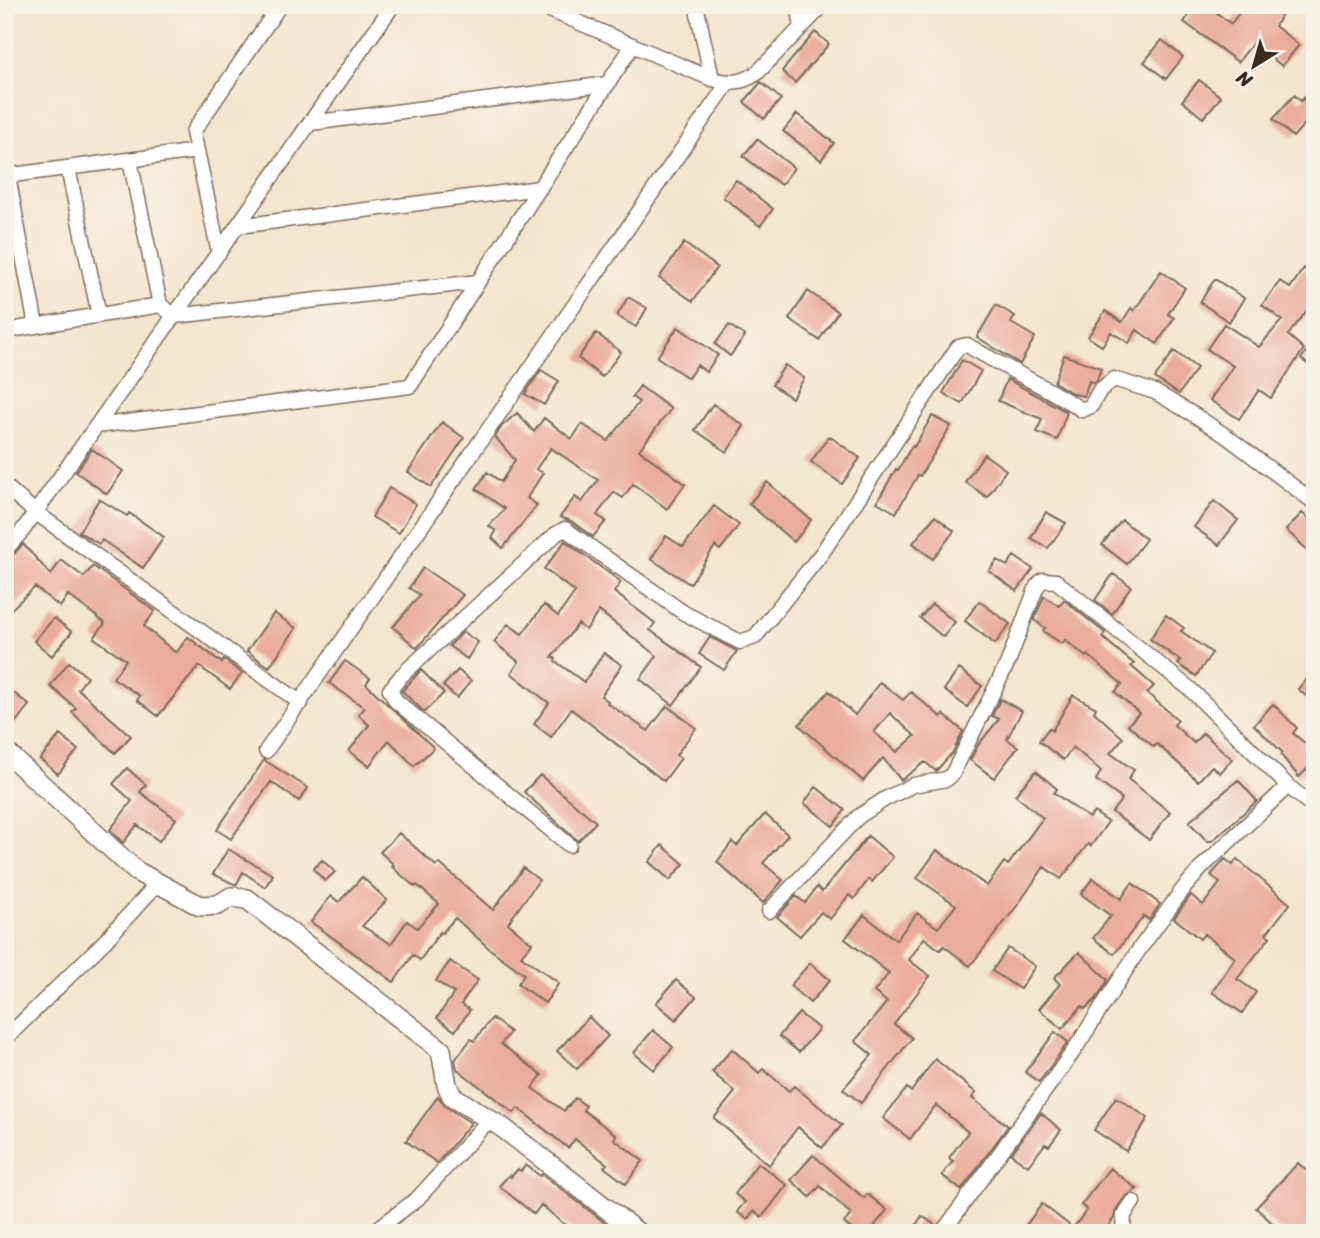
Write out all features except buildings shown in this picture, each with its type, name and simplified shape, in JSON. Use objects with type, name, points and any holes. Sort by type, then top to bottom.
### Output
[{"type":"street","points":[[219,253],[193,132],[280,5]]},
{"type":"street","points":[[5,550],[175,316],[393,5]]},
{"type":"street","points":[[538,5],[712,79],[728,83],[745,81],[757,73],[823,5]]},
{"type":"street","points":[[696,5],[712,79]]},
{"type":"street","points":[[798,5],[802,27]]},
{"type":"street","points":[[96,426],[411,386],[633,46]]},
{"type":"street","points":[[266,751],[728,83]]},
{"type":"street","points":[[312,123],[608,84]]},
{"type":"street","points":[[36,326],[7,176],[197,151]]},
{"type":"street","points":[[130,160],[160,305],[175,316],[478,282]]},
{"type":"street","points":[[68,168],[99,315]]},
{"type":"street","points":[[238,226],[540,188]]},
{"type":"street","points":[[5,331],[160,305]]},
{"type":"street","points":[[569,845],[396,701],[390,690],[402,675],[502,582],[565,529],[684,613],[740,642],[755,638],[822,553],[958,347],[967,345],[1007,370],[1039,383],[1083,410],[1091,406],[1100,390],[1114,379],[1155,392],[1226,436],[1315,503]]},
{"type":"street","points":[[5,486],[35,512],[301,703]]},
{"type":"street","points":[[769,911],[858,817],[885,799],[914,786],[947,779],[954,774],[1008,662],[1037,586],[1043,580],[1056,581],[1190,689],[1288,786],[1315,808]]},
{"type":"street","points":[[5,751],[136,871],[200,906],[218,905],[231,897],[247,899],[441,1049],[447,1084],[452,1096],[489,1119],[638,1233]]},
{"type":"street","points":[[942,1233],[1065,1063],[1138,951],[1184,888],[1209,859],[1288,786]]},
{"type":"street","points":[[5,1039],[105,941],[158,883]]},
{"type":"street","points":[[372,1233],[416,1199],[489,1119]]},
{"type":"street","points":[[1123,1233],[1124,1215],[1133,1202]]}]
